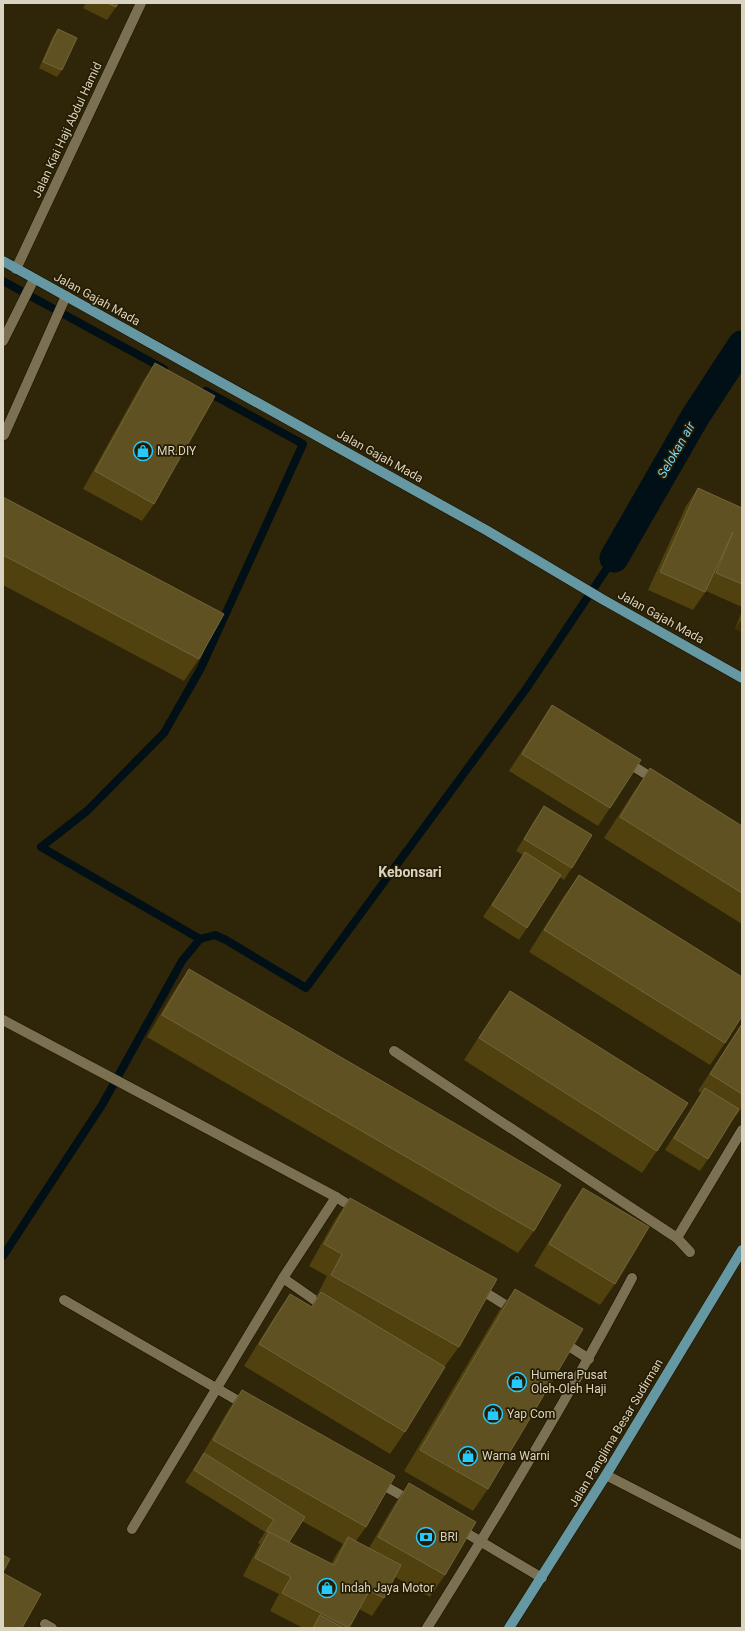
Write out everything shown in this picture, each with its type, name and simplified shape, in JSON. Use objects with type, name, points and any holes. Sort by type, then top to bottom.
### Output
[{"type":"main road","name":"Jalan Gajah Mada","points":[[3,261],[65,298],[479,526],[602,599],[742,678]]},
{"type":"main road","name":"Jalan Panglima Besar Sudirman","points":[[509,1628],[606,1475],[742,1250]]},
{"type":"street","name":"Jalan Kiai Haji Abdul Hamid","points":[[16,269],[141,3]]},
{"type":"street","points":[[3,341],[33,280]]},
{"type":"street","points":[[4,435],[65,298]]},
{"type":"street","points":[[617,756],[663,785]]},
{"type":"street","points":[[3,1020],[336,1197],[363,1214]]},
{"type":"street","points":[[394,1051],[677,1238],[690,1252]]},
{"type":"street","points":[[677,1238],[742,1130]]},
{"type":"street","points":[[132,1529],[218,1389],[283,1278],[336,1197]]},
{"type":"street","points":[[283,1278],[333,1313]]},
{"type":"street","points":[[426,1628],[481,1542],[589,1359],[632,1278]]},
{"type":"street","points":[[469,1282],[523,1316]]},
{"type":"street","points":[[64,1300],[258,1412]]},
{"type":"street","points":[[549,1333],[589,1359]]},
{"type":"street","points":[[366,1475],[420,1506]]},
{"type":"street","points":[[606,1475],[742,1545]]},
{"type":"street","points":[[447,1522],[542,1578]]},
{"type":"building","points":[[107,3],[118,3],[116,7]]},
{"type":"building","points":[[58,29],[77,38],[62,70],[43,62]]},
{"type":"building","name":"MR.DIY","points":[[155,363],[215,396],[154,504],[95,471]]},
{"type":"building","points":[[698,488],[742,508],[742,584],[716,573],[733,532],[705,592],[660,572]]},
{"type":"building","points":[[3,497],[224,614],[199,659],[3,555]]},
{"type":"building","points":[[552,705],[641,760],[610,808],[522,754]]},
{"type":"building","points":[[650,768],[742,826],[742,893],[620,817]]},
{"type":"building","points":[[544,806],[592,835],[572,868],[524,839]]},
{"type":"building","points":[[525,852],[561,875],[527,928],[492,905]]},
{"type":"building","points":[[579,875],[742,977],[742,1016],[725,1043],[544,930]]},
{"type":"building","points":[[189,969],[561,1185],[534,1231],[162,1015]]},
{"type":"building","points":[[510,991],[688,1103],[657,1151],[479,1038]]},
{"type":"building","points":[[742,1024],[742,1094],[710,1074]]},
{"type":"building","points":[[705,1088],[739,1109],[708,1159],[674,1138]]},
{"type":"building","points":[[583,1188],[649,1227],[615,1284],[549,1244]]},
{"type":"building","points":[[350,1198],[497,1279],[459,1347],[331,1275],[342,1254],[324,1244]]},
{"type":"building","points":[[515,1289],[583,1329],[488,1489],[420,1450]]},
{"type":"building","points":[[321,1292],[445,1367],[405,1432],[259,1344],[290,1294],[312,1307]]},
{"type":"building","points":[[242,1390],[395,1476],[366,1527],[213,1440]]},
{"type":"building","points":[[204,1453],[305,1517],[289,1542],[266,1531],[274,1520],[194,1470]]},
{"type":"building","points":[[409,1483],[476,1522],[445,1575],[378,1537]]},
{"type":"building","points":[[269,1532],[334,1565],[348,1537],[401,1565],[384,1598],[369,1591],[349,1628],[282,1593],[291,1577],[255,1558]]},
{"type":"building","points":[[3,1555],[10,1559],[3,1572]]},
{"type":"building","points":[[3,1573],[41,1594],[22,1628],[6,1628],[3,1626]]},
{"type":"building","points":[[320,1615],[344,1628],[313,1628]]},
{"type":"waterway","points":[[3,281],[164,369]]},
{"type":"waterway","name":"Selokan air","points":[[614,558],[695,417],[742,345]]},
{"type":"waterway","points":[[200,939],[41,847],[87,811],[164,733],[201,668],[303,444],[206,391]]},
{"type":"waterway","points":[[3,1256],[102,1105],[182,961],[200,939],[215,935],[226,940],[306,988],[526,689],[614,558]]},
{"type":"place","name":"MR.DIY","points":[[143,451]]},
{"type":"place","name":"Humera Pusat Oleh-Oleh Haji","points":[[517,1382]]},
{"type":"place","name":"Yap Com","points":[[493,1414]]},
{"type":"place","name":"Warna Warni","points":[[468,1456]]},
{"type":"place","name":"BRI","points":[[426,1537]]},
{"type":"place","name":"Indah Jaya Motor","points":[[327,1588]]},
{"type":"district","name":"Kebonsari","points":[[410,872]]}]
